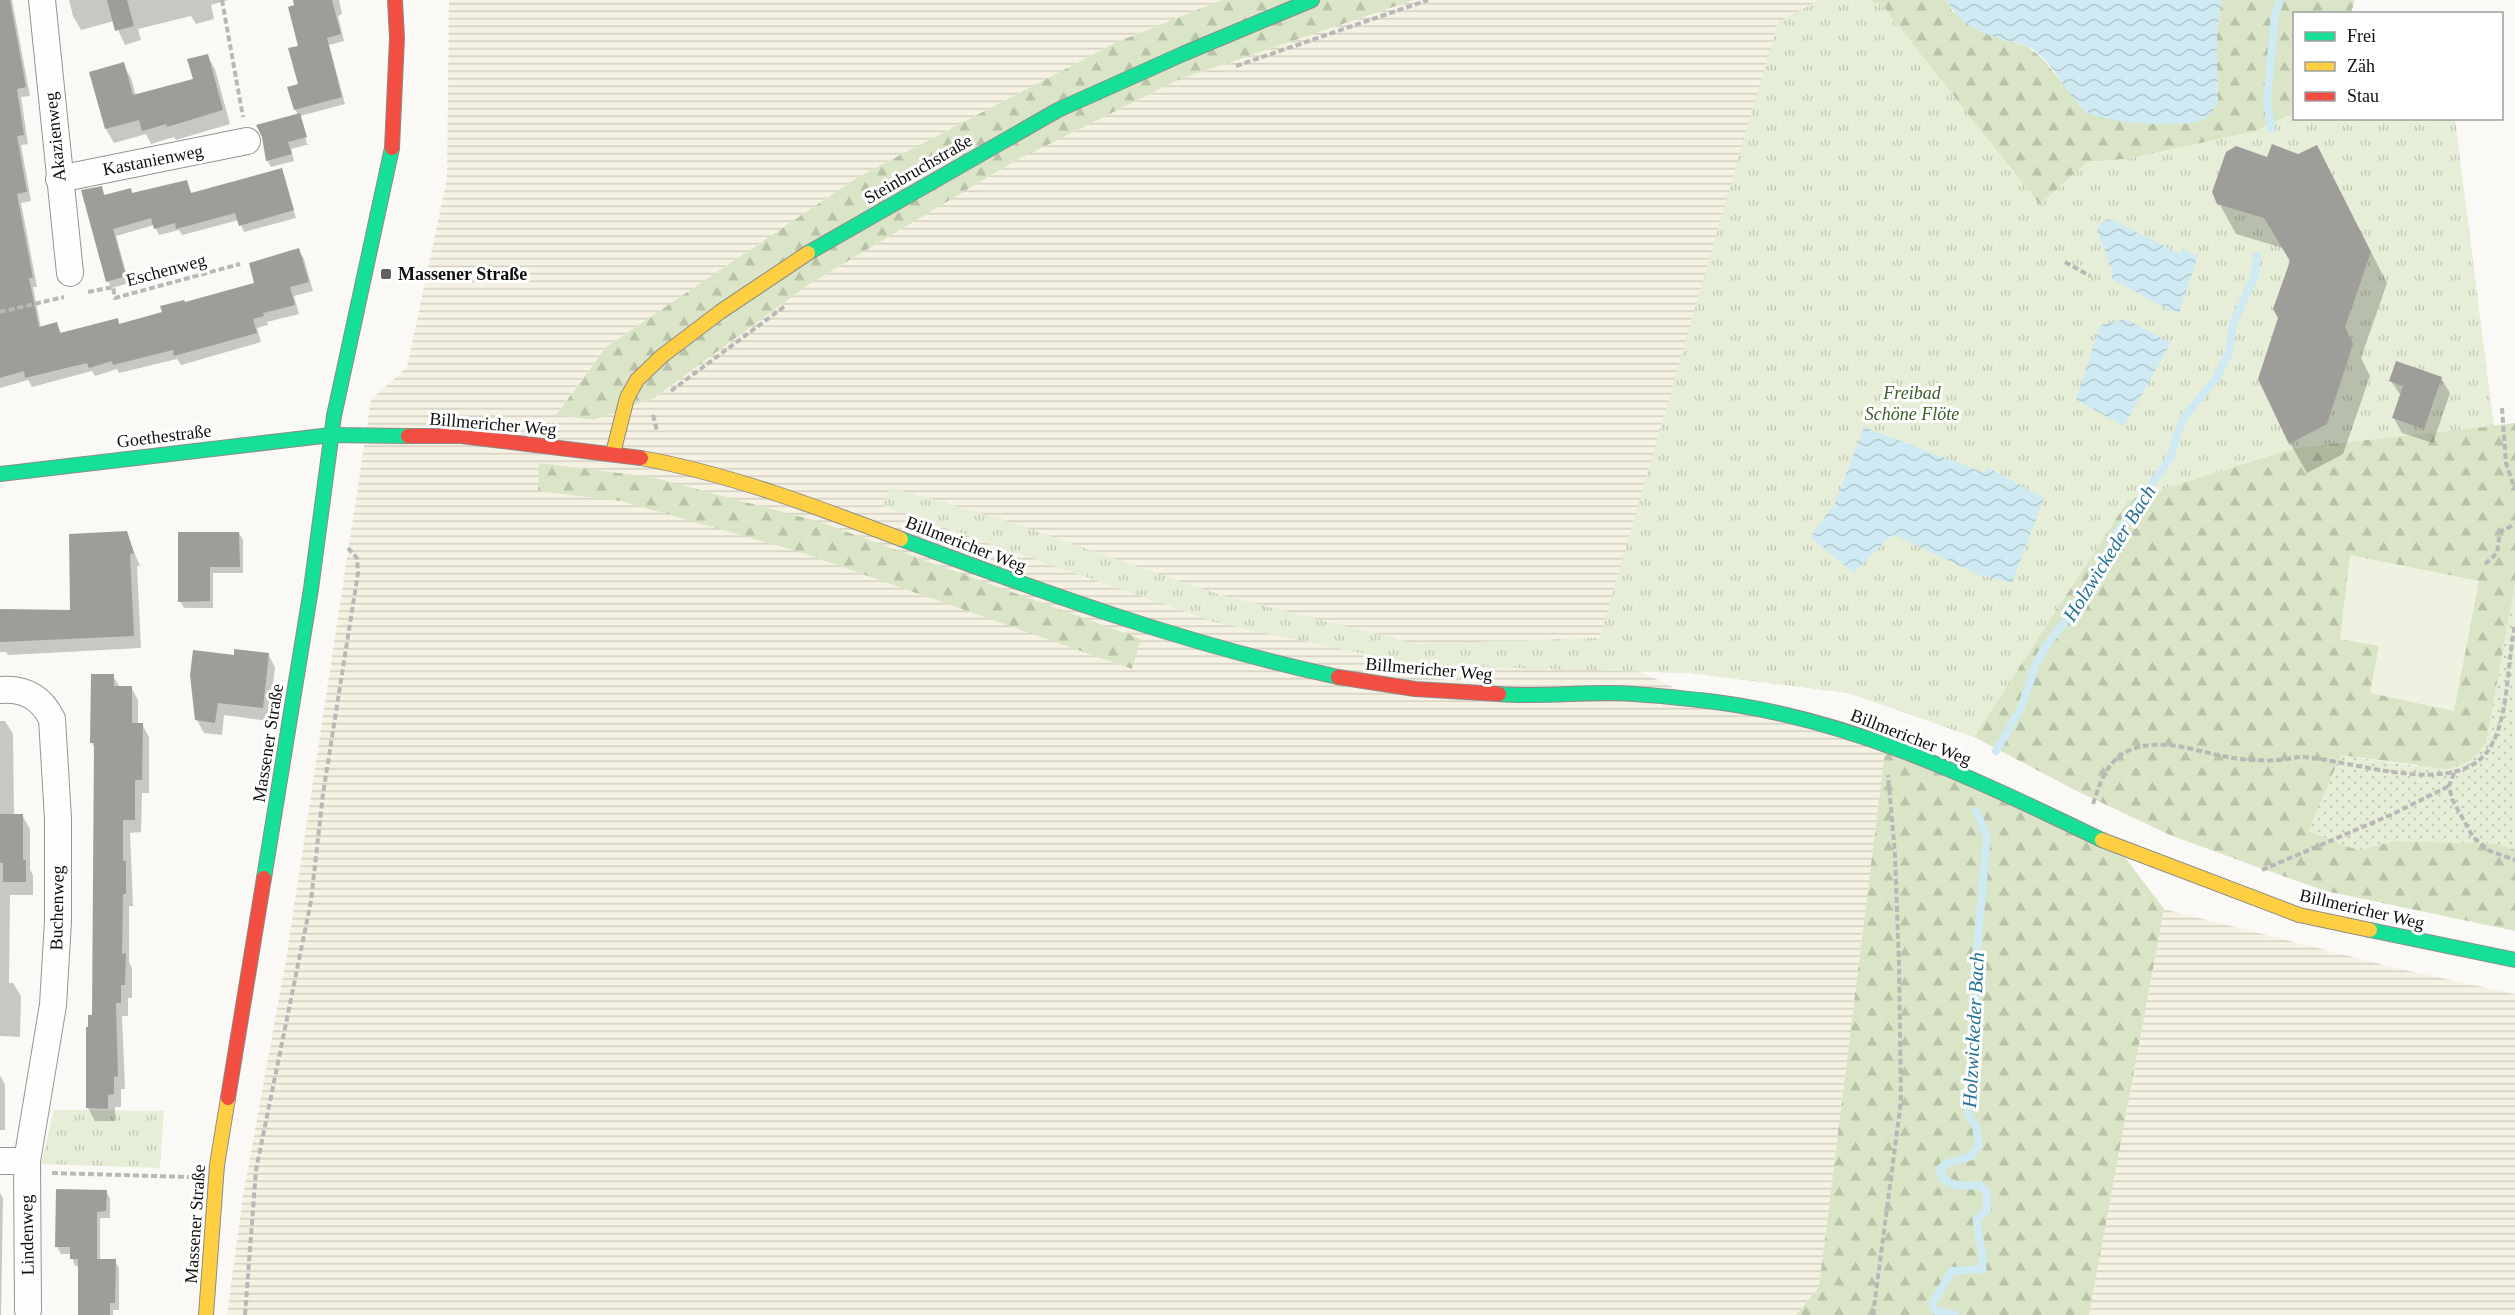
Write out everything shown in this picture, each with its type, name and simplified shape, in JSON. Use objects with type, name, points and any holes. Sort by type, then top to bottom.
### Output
[{"type":"main road","name":"Massener Straße","points":[[206,1315],[217,1165],[311,589],[332,435],[342,374],[392,150],[397,38],[395,0]]},
{"type":"main road","name":"Steinbruchstraße","points":[[613,453],[627,398],[637,380],[662,356],[720,312],[803,256],[1058,110],[1185,52],[1312,0]]},
{"type":"main road","name":"Billmericher Weg","points":[[332,435],[461,436],[613,453],[657,461],[821,509],[1067,601],[1158,630],[1286,666],[1362,682],[1415,689],[1511,694],[1610,693],[1701,700],[1794,716],[1886,743],[2000,791],[2117,847],[2300,915],[2515,960]]},
{"type":"main road","name":"Goethestraße","points":[[0,474],[332,435]]},
{"type":"street","name":"Akazienweg","points":[[42,0],[59,179],[72,284]]},
{"type":"street","name":"Kastanienweg","points":[[59,179],[247,141]]},
{"type":"street","name":"Buchenweg","points":[[0,690],[11,689],[29,693],[46,707],[52,719],[58,819],[58,921],[53,1005],[27,1161]]},
{"type":"street","points":[[0,1161],[27,1161]]},
{"type":"street","name":"Lindenweg","points":[[27,1161],[28,1310]]},
{"type":"path","points":[[222,0],[247,141]]},
{"type":"path","points":[[1228,69],[1428,0]]},
{"type":"path","points":[[2065,262],[2090,276]]},
{"type":"path","name":"Eschenweg","points":[[0,312],[72,284],[113,287],[115,298],[240,264]]},
{"type":"path","points":[[669,392],[794,300]]},
{"type":"path","points":[[2502,408],[2508,469],[2515,490]]},
{"type":"path","points":[[653,410],[653,419],[660,440]]},
{"type":"path","points":[[2508,469],[2515,471]]},
{"type":"path","points":[[2484,564],[2497,553],[2500,532],[2515,524]]},
{"type":"path","points":[[245,1315],[256,1170],[310,901],[323,794],[358,573],[357,558],[343,543]]},
{"type":"path","points":[[2090,813],[2103,775],[2116,758],[2131,749],[2157,744],[2234,758],[2278,760],[2300,757],[2406,773],[2446,775],[2464,770],[2491,747],[2501,722],[2515,626]]},
{"type":"path","points":[[1873,1315],[1901,1101],[1894,854],[1886,743]]},
{"type":"path","points":[[2454,773],[2449,786],[2460,816],[2474,837],[2490,851],[2515,860]]},
{"type":"path","points":[[2260,871],[2393,814],[2449,786]]},
{"type":"path","points":[[27,1161],[39,1173],[191,1177],[217,1165],[256,1170]]},
{"type":"shaded area","points":[[449,0],[1222,0],[1117,42],[858,177],[606,347],[556,414],[594,420],[654,398],[808,285],[1015,161],[1180,79],[1414,0],[1820,0],[1778,22],[1600,638],[1416,644],[1220,595],[997,518],[891,488],[883,506],[1215,622],[1417,665],[1634,669],[1701,700],[1886,743],[1819,1287],[1796,1315],[227,1315],[243,1196],[286,960],[371,400],[407,367],[447,179]]},
{"type":"shaded area","points":[[2164,909],[2400,969],[2515,994],[2515,1315],[2089,1315]]},
{"type":"green space","points":[[1222,0],[1414,0],[1180,79],[1015,161],[808,285],[654,398],[594,420],[556,415],[606,347],[858,177],[1117,42]]},
{"type":"green space","points":[[1820,0],[1986,718],[2128,500],[2294,448],[2515,423],[2515,584],[2486,743],[2471,760],[2447,769],[2341,755],[2308,831],[2357,850],[2395,841],[2499,844],[2515,850],[2515,931],[2326,891],[2249,864],[2170,835],[2077,791],[1974,737],[1849,693],[1690,673],[1417,665],[1215,622],[883,506],[890,488],[997,518],[1220,595],[1416,644],[1600,638],[1778,22]]},
{"type":"green space","name":"Freibad Schöne Flöte","points":[[1820,0],[1868,0],[1883,6],[2040,205],[2087,162],[2127,159],[2253,132],[2293,113],[2293,120],[2455,120],[2494,426],[2294,448],[2128,500],[1974,737],[1849,693],[1690,673],[1417,665],[1215,622],[883,506],[890,488],[997,518],[1220,595],[1416,644],[1600,638],[1778,22]]},
{"type":"green space","points":[[1868,0],[1947,0],[1952,11],[1995,37],[2027,46],[2043,59],[2086,112],[2136,123],[2164,123],[2218,92],[2218,23],[2222,0],[2355,0],[2351,12],[2293,12],[2293,113],[2253,132],[2127,159],[2087,162],[2040,205],[1883,7]]},
{"type":"green space","points":[[539,463],[651,477],[817,521],[1141,639],[1132,669],[797,551],[621,501],[538,491]]},
{"type":"green space","points":[[2350,555],[2479,581],[2454,711],[2370,693],[2379,646],[2340,639]]},
{"type":"green space","points":[[2515,584],[2515,850],[2499,844],[2395,841],[2357,850],[2307,832],[2340,755],[2416,766],[2486,743]]},
{"type":"green space","points":[[1886,743],[2117,847],[2164,909],[2089,1315],[1796,1315],[1819,1287]]},
{"type":"green space","points":[[54,1110],[164,1111],[160,1168],[41,1164]]},
{"type":"water","points":[[1947,0],[2222,0],[2217,39],[2218,104],[2206,118],[2182,124],[2145,124],[2094,115],[2085,111],[2051,67],[2036,52],[2025,45],[1979,31],[1957,15]]},
{"type":"water","points":[[2111,219],[2180,254],[2182,249],[2198,256],[2179,313],[2167,309],[2112,279],[2112,270],[2097,229],[2101,222]]},
{"type":"water","points":[[2126,319],[2171,343],[2124,426],[2076,400],[2100,325]]},
{"type":"water","points":[[1864,427],[1985,473],[1987,467],[2044,498],[2012,583],[1976,574],[1893,534],[1854,573],[1810,537],[1835,503]]},
{"type":"building","points":[[0,0],[10,0],[26,87],[17,89],[24,135],[17,136],[27,192],[17,194],[33,278],[29,278],[39,327],[57,322],[60,333],[118,318],[119,324],[162,312],[160,306],[184,300],[185,302],[254,283],[249,263],[299,248],[309,282],[290,287],[295,305],[263,313],[264,316],[253,319],[257,333],[174,356],[173,350],[113,365],[112,361],[89,368],[87,363],[25,378],[24,371],[0,378]]},
{"type":"building","points":[[107,0],[127,0],[134,26],[115,31]]},
{"type":"building","points":[[293,0],[332,0],[341,34],[327,38],[342,97],[294,110],[287,87],[298,84],[288,48],[298,46],[288,7],[294,5]]},
{"type":"building","points":[[208,54],[223,110],[167,127],[166,124],[142,131],[139,120],[105,129],[89,72],[124,62],[133,95],[193,79],[187,59]]},
{"type":"building","points":[[300,113],[307,137],[288,142],[292,154],[266,161],[262,137],[256,125]]},
{"type":"building","points":[[2272,144],[2298,154],[2317,145],[2371,252],[2345,327],[2353,344],[2327,424],[2289,444],[2258,379],[2278,318],[2273,309],[2290,261],[2264,218],[2217,204],[2212,192],[2226,152],[2236,146],[2267,157]]},
{"type":"building","points":[[282,168],[294,210],[239,226],[235,213],[176,229],[175,223],[154,229],[151,218],[113,229],[126,276],[106,282],[81,190],[102,186],[104,195],[131,188],[132,193],[187,180],[191,193]]},
{"type":"building","points":[[2396,361],[2442,377],[2424,429],[2392,418],[2403,386],[2389,381]]},
{"type":"building","points":[[127,531],[134,553],[130,554],[134,636],[0,642],[0,609],[70,610],[69,534]]},
{"type":"building","points":[[178,532],[239,532],[240,567],[210,567],[210,601],[178,602]]},
{"type":"building","points":[[234,649],[269,653],[263,708],[218,703],[215,723],[195,720],[190,675],[193,650],[234,655]]},
{"type":"building","points":[[91,674],[114,674],[114,686],[132,686],[132,723],[143,723],[142,780],[135,780],[135,820],[123,820],[126,894],[123,894],[122,954],[126,953],[125,985],[121,985],[121,1003],[116,1003],[118,1077],[114,1076],[114,1094],[108,1095],[108,1109],[86,1108],[86,1027],[88,1027],[88,1015],[92,1015],[94,743],[90,743]]},
{"type":"building","points":[[0,814],[23,814],[23,860],[26,860],[26,882],[3,882],[3,863],[0,863]]},
{"type":"building","points":[[56,1189],[107,1190],[106,1211],[97,1212],[97,1259],[70,1259],[70,1247],[55,1247]]},
{"type":"building","points":[[78,1259],[116,1259],[115,1303],[110,1303],[110,1315],[78,1315]]},
{"type":"waterway","name":"Holzwickeder Bach","points":[[2271,129],[2267,101],[2275,15],[2280,0]]},
{"type":"waterway","name":"Holzwickeder Bach","points":[[1996,751],[2021,708],[2037,661],[2051,639],[2078,606],[2088,585],[2102,566],[2118,531],[2171,457],[2185,416],[2217,377],[2229,352],[2233,324],[2255,275],[2257,256]]},
{"type":"waterway","name":"Holzwickeder Bach","points":[[1955,1315],[1936,1311],[1932,1304],[1952,1271],[1982,1269],[1977,1219],[1987,1210],[1987,1192],[1979,1185],[1958,1186],[1943,1179],[1940,1169],[1945,1164],[1972,1156],[1979,1144],[1976,1127],[1968,1114],[1976,1045],[1977,948],[1987,837],[1976,811]]},
{"type":"traffic: fast","points":[[808,253],[1058,110],[1185,53],[1312,0]]},
{"type":"traffic: fast","points":[[264,878],[311,589],[334,416],[392,148]]},
{"type":"traffic: fast","points":[[0,474],[331,435],[408,436]]},
{"type":"traffic: fast","points":[[901,539],[1063,598],[1172,634],[1338,677]]},
{"type":"traffic: fast","points":[[1499,694],[1654,695],[1753,708],[1805,719],[1907,752],[2005,794],[2102,840]]},
{"type":"traffic: fast","points":[[2370,930],[2515,960]]},
{"type":"traffic: slow","points":[[613,453],[627,398],[637,380],[662,356],[720,312],[808,253]]},
{"type":"traffic: slow","points":[[641,458],[740,482],[901,539]]},
{"type":"traffic: slow","points":[[2102,840],[2299,915],[2370,930]]},
{"type":"traffic: slow","points":[[206,1315],[217,1165],[228,1098]]},
{"type":"traffic: jam","points":[[392,148],[397,38],[395,0]]},
{"type":"traffic: jam","points":[[408,436],[461,436],[641,458]]},
{"type":"traffic: jam","points":[[1338,677],[1415,689],[1499,694]]},
{"type":"traffic: jam","points":[[228,1098],[264,878]]},
{"type":"place","name":"Massener Straße","points":[[386,274]]}]
